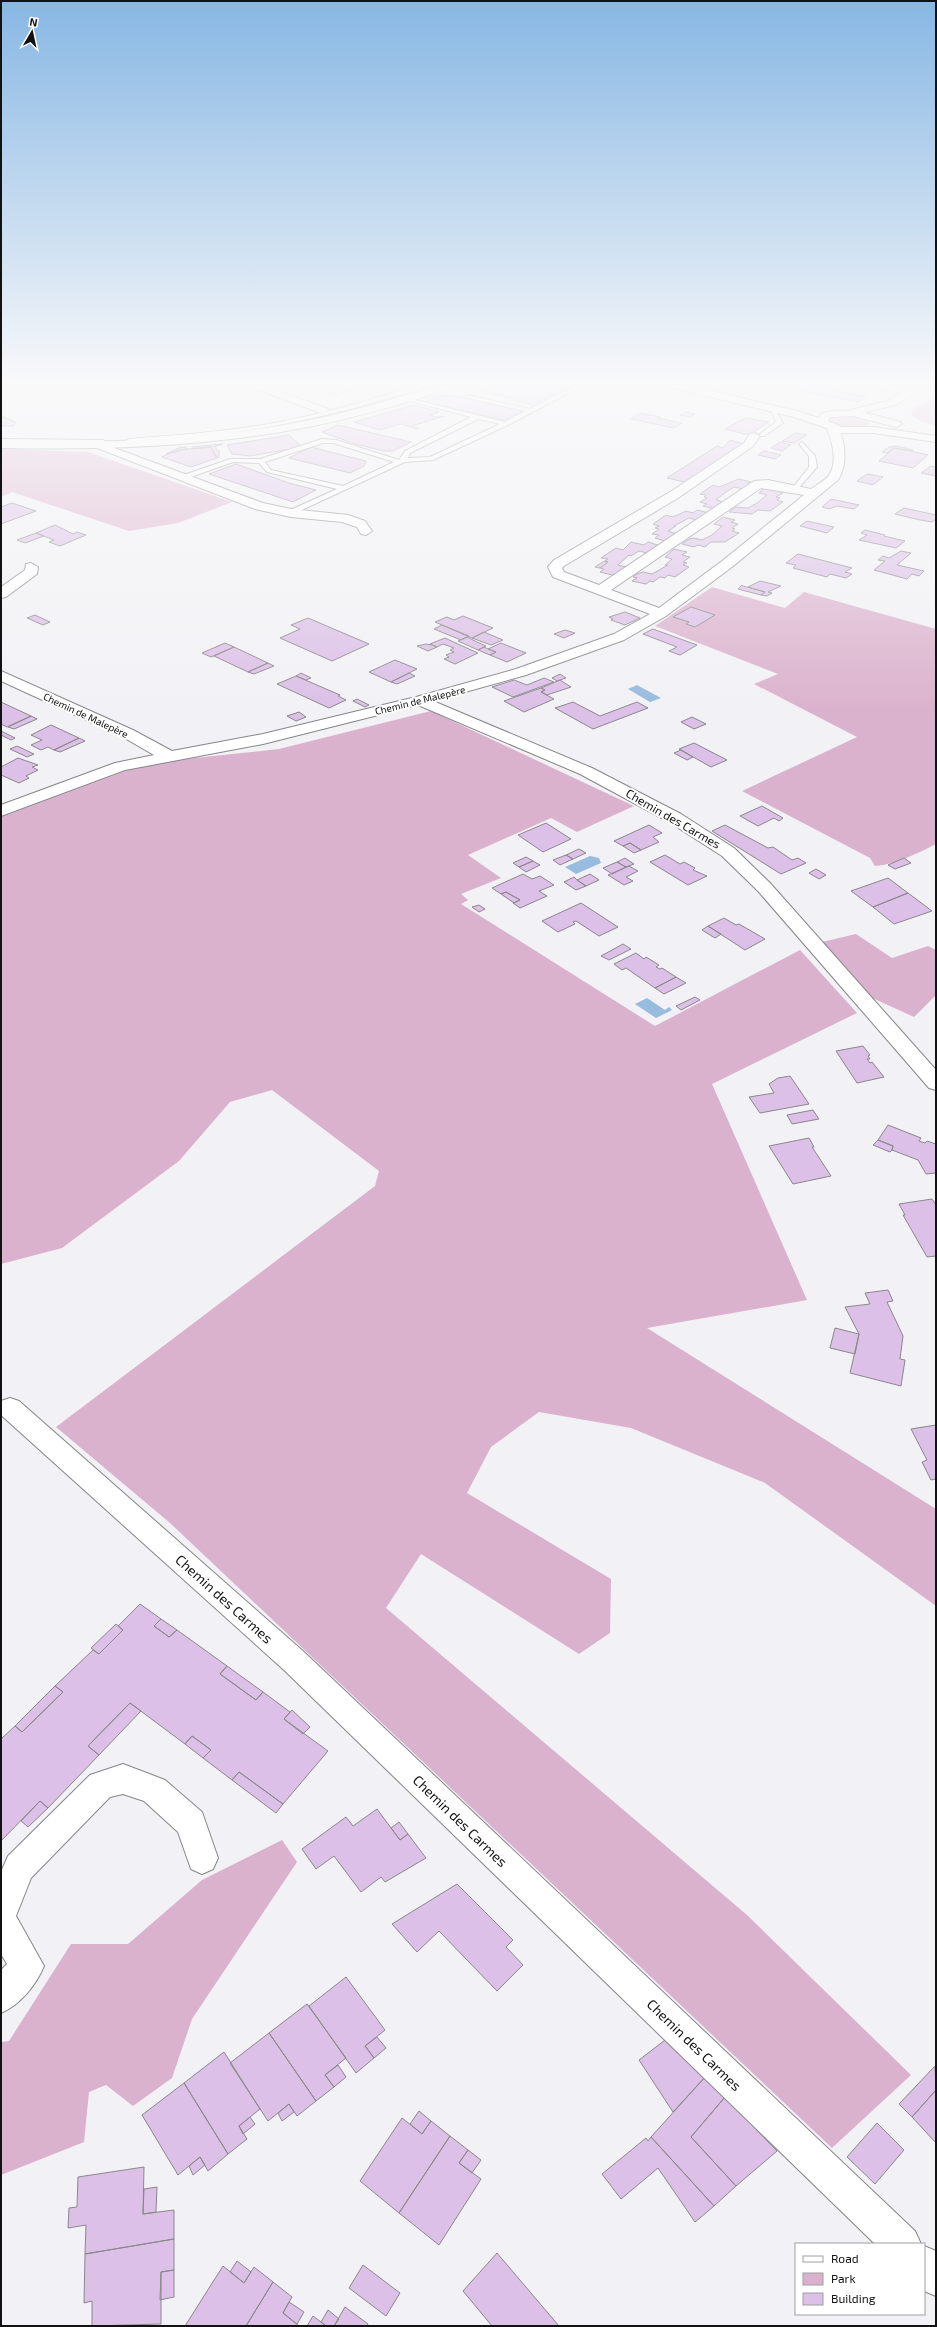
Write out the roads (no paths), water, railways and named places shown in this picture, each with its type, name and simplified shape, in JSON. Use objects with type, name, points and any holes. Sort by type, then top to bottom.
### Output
[{"type":"street","points":[[222,493],[259,506],[292,513],[344,518],[361,524],[366,530]]},
{"type":"street","points":[[660,613],[558,574],[555,567],[559,563],[678,493]]},
{"type":"street","points":[[600,591],[745,493]]},
{"type":"street","points":[[808,493],[815,494]]},
{"type":"street","name":"Chemin de Malepère","points":[[1,811],[106,770],[263,739],[421,700],[478,685],[619,637],[660,613],[727,564],[815,494]]},
{"type":"street","points":[[1,594],[9,585],[29,574],[32,571],[31,567]]},
{"type":"street","name":"Chemin de Malepère","points":[[1,675],[127,733],[170,757]]},
{"type":"street","name":"Chemin des Carmes","points":[[421,700],[429,706],[518,741],[586,771],[675,818],[728,852],[764,887],[936,1083]]},
{"type":"street","name":"Chemin des Carmes","points":[[5,1412],[294,1661],[901,2243]]},
{"type":"street","points":[[1,1912],[19,1867],[101,1784],[123,1778],[154,1790],[191,1823],[202,1858]]},
{"type":"street","points":[[1,1923],[27,1966],[1,1996]]},
{"type":"street","points":[[925,2266],[936,2277]]},
{"type":"lane","points":[[292,513],[334,493]]},
{"type":"water","points":[[637,685],[661,698],[650,702],[628,689]]},
{"type":"water","points":[[590,856],[599,858],[601,863],[576,874],[565,867]]},
{"type":"water","points":[[647,998],[665,1010],[669,1007],[672,1010],[656,1018],[635,1004]]}]
